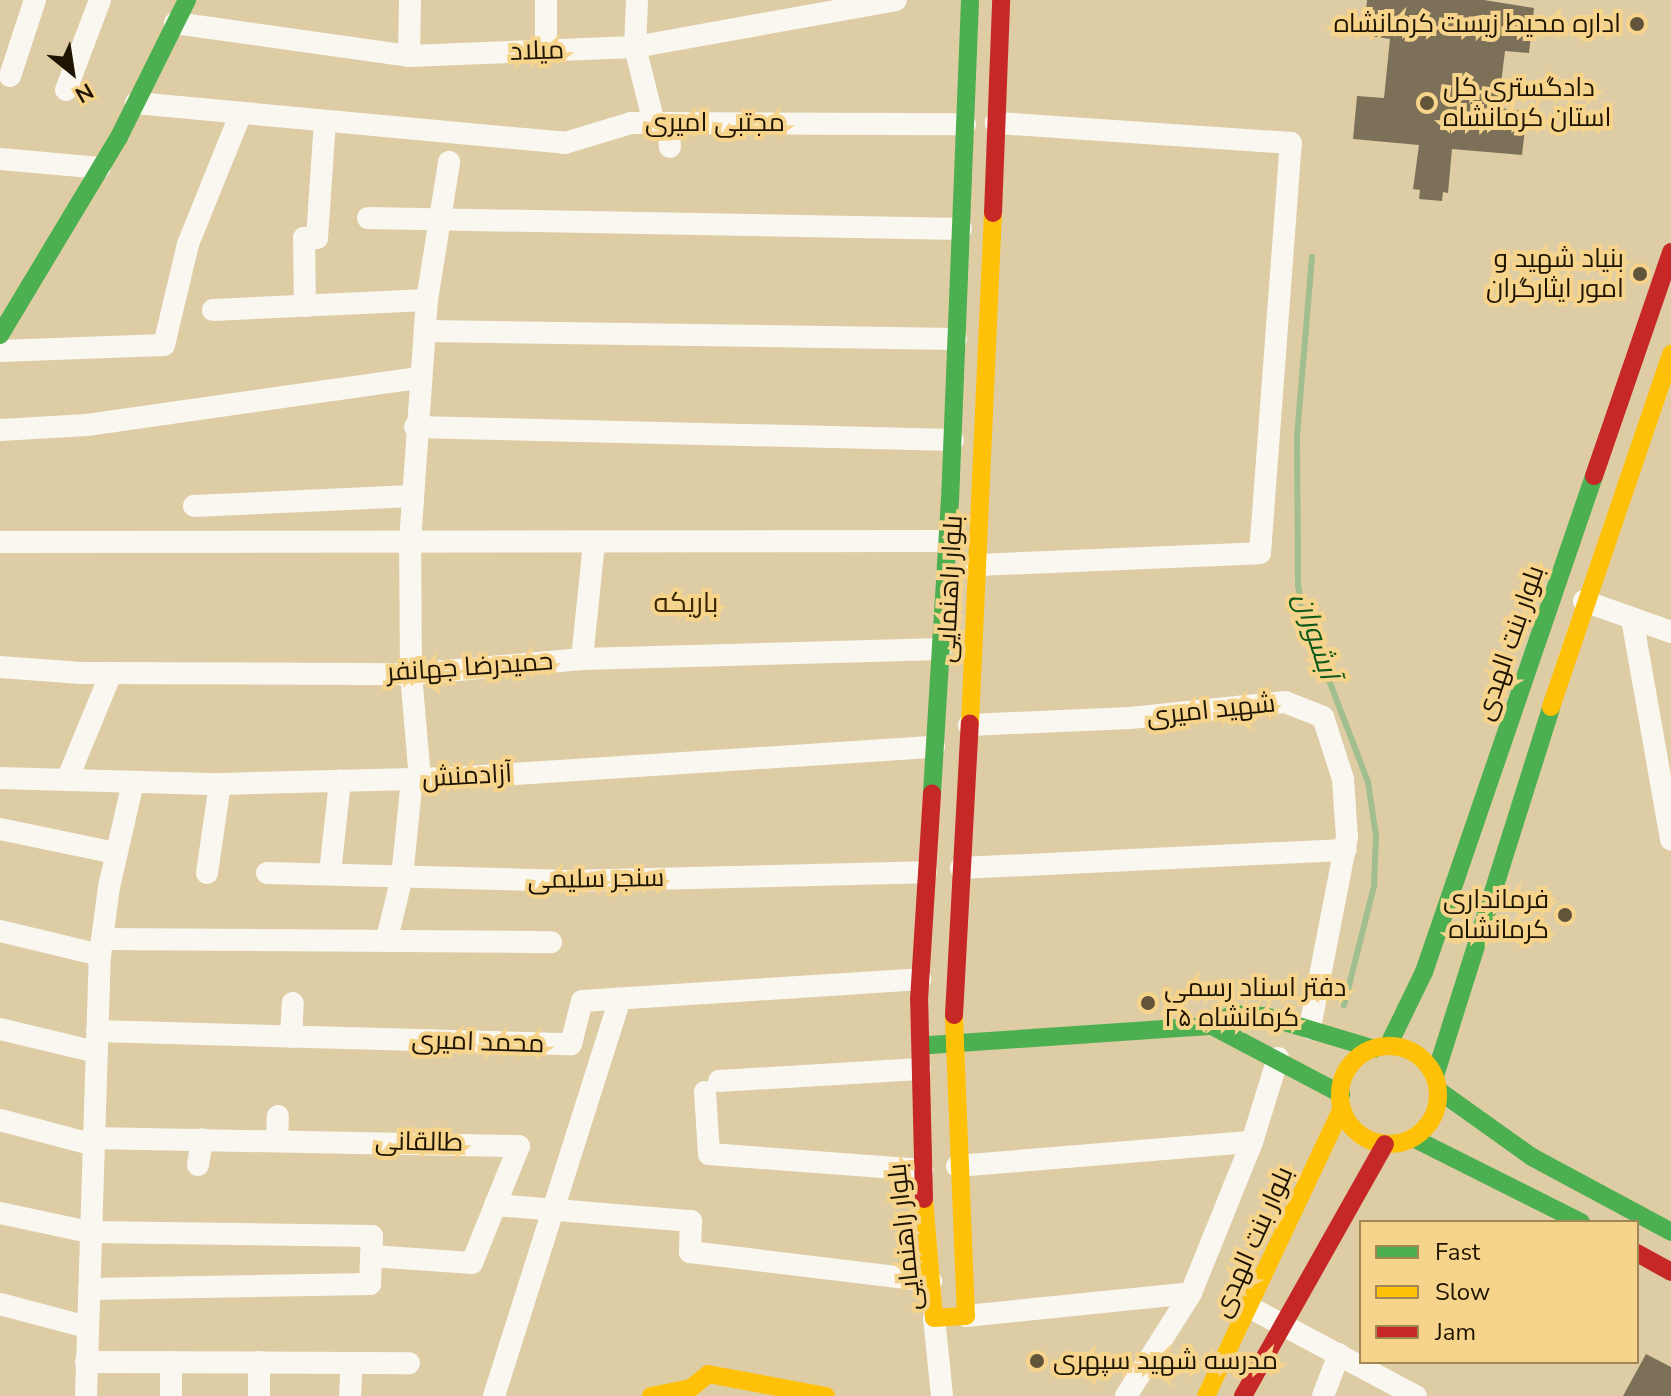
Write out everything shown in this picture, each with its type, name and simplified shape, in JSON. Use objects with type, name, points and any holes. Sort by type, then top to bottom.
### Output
[{"type":"main road","points":[[0,335],[10,302],[100,168],[187,0]]},
{"type":"main road","name":"بلوار راهنمایی","points":[[970,0],[953,440],[920,979],[922,1170],[934,1318],[966,1316],[952,1043],[977,565],[1001,0]]},
{"type":"main road","name":"بلوار بنت الهدی","points":[[1381,1048],[1424,972],[1671,252]]},
{"type":"main road","points":[[1212,1026],[1278,1058],[1341,1101],[1358,1133],[1385,1144],[1413,1138],[1433,1118],[1436,1083],[1584,601],[1671,354]]},
{"type":"main road","points":[[919,1046],[1212,1026],[1233,1014],[1310,1028],[1381,1048],[1416,1054],[1436,1083],[1532,1157],[1671,1232]]},
{"type":"main road","points":[[1341,1101],[1350,1066],[1381,1048]]},
{"type":"main road","name":"بلوار بنت الهدی","points":[[1206,1396],[1251,1308],[1341,1101]]},
{"type":"main road","points":[[1413,1138],[1577,1220]]},
{"type":"main road","points":[[1243,1396],[1286,1326],[1385,1144]]},
{"type":"main road","points":[[1639,1254],[1671,1272]]},
{"type":"main road","points":[[658,1395],[691,1388],[708,1374],[826,1396]]},
{"type":"street","points":[[10,76],[35,0]]},
{"type":"street","points":[[66,90],[100,0]]},
{"type":"street","points":[[409,56],[410,0]]},
{"type":"street","points":[[546,0],[546,51]]},
{"type":"street","points":[[637,0],[635,47],[670,147]]},
{"type":"street","name":"میلاد","points":[[175,23],[409,56],[635,47],[896,0]]},
{"type":"street","name":"مجتبی امیری","points":[[136,103],[565,143],[631,123],[965,124]]},
{"type":"street","points":[[0,351],[164,345],[188,244],[241,113]]},
{"type":"street","points":[[305,306],[304,238],[317,238],[325,121]]},
{"type":"street","points":[[977,565],[1260,553],[1291,143],[996,123]]},
{"type":"street","points":[[0,159],[100,168]]},
{"type":"street","points":[[387,938],[402,877],[416,779],[410,542],[415,427],[427,300],[449,162]]},
{"type":"street","points":[[368,218],[961,229]]},
{"type":"street","points":[[213,310],[427,300]]},
{"type":"street","points":[[425,331],[956,339]]},
{"type":"street","points":[[0,430],[87,425],[419,378]]},
{"type":"street","points":[[415,427],[953,440]]},
{"type":"street","points":[[194,506],[412,496]]},
{"type":"street","points":[[0,542],[947,541]]},
{"type":"street","points":[[582,659],[594,542]]},
{"type":"street","points":[[1584,601],[1671,632]]},
{"type":"street","points":[[1632,618],[1671,840]]},
{"type":"street","name":"حمیدرضا جهانفر","points":[[0,667],[111,673],[411,674],[582,659],[941,649]]},
{"type":"street","points":[[67,780],[111,673]]},
{"type":"street","name":"شهید امیری","points":[[969,725],[1130,718],[1285,702],[1306,706],[1323,717],[1332,734],[1347,804],[1346,850],[1310,1028]]},
{"type":"street","name":"آزادمنش","points":[[0,778],[220,784],[416,779],[934,747]]},
{"type":"street","points":[[330,873],[340,781]]},
{"type":"street","points":[[86,1396],[92,1141],[101,947],[116,853],[133,782]]},
{"type":"street","points":[[207,873],[220,784]]},
{"type":"street","points":[[0,829],[116,853]]},
{"type":"street","points":[[961,868],[1346,850]]},
{"type":"street","name":"سنجر سلیمی","points":[[267,873],[568,881],[926,872]]},
{"type":"street","points":[[0,931],[101,947],[387,938],[551,942]]},
{"type":"street","name":"محمد امیری","points":[[0,1029],[96,1042],[291,1037],[571,1044],[582,1001],[920,979]]},
{"type":"street","points":[[494,1396],[620,999]]},
{"type":"street","points":[[291,1037],[293,1003]]},
{"type":"street","points":[[1126,1396],[1191,1293],[1252,1142],[1278,1058]]},
{"type":"street","points":[[920,1069],[712,1086],[709,1154],[922,1170]]},
{"type":"street","points":[[277,1140],[278,1116]]},
{"type":"street","name":"طالقانی","points":[[0,1120],[92,1141],[202,1139],[519,1146],[472,1263],[371,1246]]},
{"type":"street","points":[[198,1165],[202,1139]]},
{"type":"street","points":[[957,1166],[1252,1142]]},
{"type":"street","points":[[495,1205],[691,1221],[690,1252],[931,1281]]},
{"type":"street","points":[[0,1213],[89,1232],[371,1246],[370,1284],[89,1289]]},
{"type":"street","points":[[966,1316],[1191,1293]]},
{"type":"street","points":[[0,1304],[87,1327]]},
{"type":"street","points":[[1251,1308],[1416,1396]]},
{"type":"street","points":[[934,1318],[942,1396]]},
{"type":"street","points":[[1323,1396],[1339,1354]]},
{"type":"street","points":[[86,1362],[409,1363]]},
{"type":"street","points":[[171,1362],[171,1396]]},
{"type":"street","points":[[259,1362],[259,1396]]},
{"type":"street","points":[[350,1396],[352,1363]]},
{"type":"building","name":"دادگستری کل استان کرمانشاه","points":[[1367,0],[1484,0],[1534,8],[1529,53],[1505,51],[1498,108],[1527,111],[1522,155],[1452,149],[1448,193],[1443,192],[1442,201],[1419,199],[1420,190],[1413,189],[1419,145],[1353,139],[1357,96],[1384,98],[1390,39],[1364,35]]},
{"type":"building","points":[[1646,1354],[1671,1367],[1671,1396],[1623,1396]]},
{"type":"waterway","name":"آبشوران","points":[[1312,257],[1297,436],[1298,584],[1302,610],[1368,782],[1376,836],[1374,886],[1344,1005]]},
{"type":"traffic: fast","points":[[0,335],[119,137],[187,0]]},
{"type":"traffic: fast","points":[[932,793],[950,501],[970,0]]},
{"type":"traffic: fast","points":[[1388,1046],[1424,972],[1594,476]]},
{"type":"traffic: fast","points":[[1435,1076],[1551,707]]},
{"type":"traffic: fast","points":[[930,1045],[1212,1026],[1233,1014],[1265,1016],[1374,1049]]},
{"type":"traffic: fast","points":[[1212,1026],[1341,1094]]},
{"type":"traffic: fast","points":[[1438,1090],[1532,1157],[1671,1232]]},
{"type":"traffic: fast","points":[[1413,1138],[1577,1220]]},
{"type":"traffic: slow","points":[[970,723],[993,213]]},
{"type":"traffic: slow","points":[[1551,707],[1671,354]]},
{"type":"traffic: slow","points":[[924,1199],[934,1318],[966,1316],[954,1015]]},
{"type":"traffic: slow","points":[[1389,1046],[1408,1050],[1423,1061],[1434,1076],[1438,1095],[1434,1114],[1423,1129],[1408,1140],[1389,1144],[1370,1140],[1355,1129],[1344,1114],[1340,1095],[1344,1076],[1355,1061],[1370,1050],[1389,1046]]},
{"type":"traffic: slow","points":[[1206,1396],[1342,1108]]},
{"type":"traffic: slow","points":[[651,1396],[691,1388],[708,1374],[826,1396]]},
{"type":"traffic: jam","points":[[993,213],[1001,0]]},
{"type":"traffic: jam","points":[[1594,476],[1671,252]]},
{"type":"traffic: jam","points":[[954,1015],[970,723]]},
{"type":"traffic: jam","points":[[924,1199],[919,1000],[932,793]]},
{"type":"traffic: jam","points":[[1243,1396],[1385,1144]]},
{"type":"traffic: jam","points":[[1639,1254],[1671,1272]]},
{"type":"place","name":"اداره محیط زیست کرمانشاه","points":[[1637,24]]},
{"type":"place","name":"دادگستری کل استان کرمانشاه","points":[[1427,103]]},
{"type":"place","name":"بنیاد شهید و امور ایثارگران","points":[[1640,274]]},
{"type":"place","name":"فرمانداری کرمانشاه","points":[[1565,915]]},
{"type":"place","name":"دفتر اسناد رسمی ۲۵ کرمانشاه","points":[[1148,1003]]},
{"type":"place","name":"مدرسه شهید سپهری","points":[[1037,1361]]},
{"type":"district","name":"باریکه","points":[[686,603]]}]
